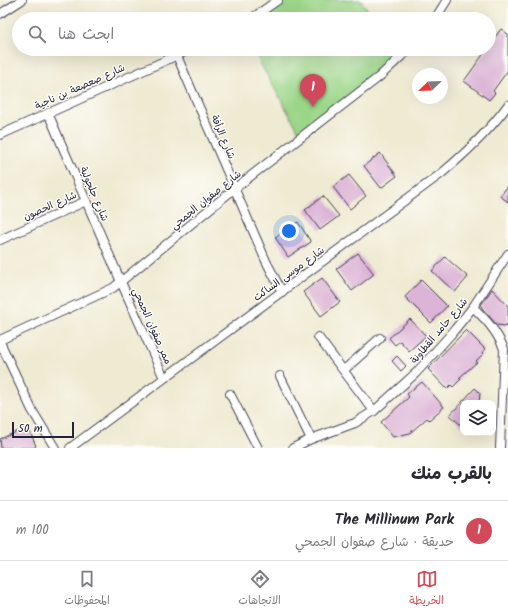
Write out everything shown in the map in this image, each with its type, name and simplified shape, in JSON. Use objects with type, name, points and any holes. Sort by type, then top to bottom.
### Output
[{"type":"street","points":[[0,14],[22,0]]},
{"type":"street","points":[[261,12],[278,0]]},
{"type":"street","points":[[439,12],[447,0]]},
{"type":"street","name":"شارع صعصعة بن ناجية","points":[[0,135],[177,56]]},
{"type":"street","name":"شارع الرأفة","points":[[177,56],[268,266],[282,292]]},
{"type":"street","name":"شارع صفوان الجمحي","points":[[0,341],[103,293],[121,282],[234,189],[379,77],[402,56]]},
{"type":"street","name":"شارع موسى الساكت","points":[[70,448],[442,173],[482,137],[508,105]]},
{"type":"street","name":"شارع جلجولية","points":[[48,113],[121,282]]},
{"type":"street","name":"شارع الحصون","points":[[0,240],[86,201]]},
{"type":"street","name":"شارع حامد القطاونة","points":[[293,448],[311,439],[355,423],[374,411],[416,373],[452,333],[473,307],[508,254]]},
{"type":"street","name":"ممر صفوان الجمحي","points":[[121,282],[164,378]]},
{"type":"street","points":[[473,307],[493,327],[499,336],[504,350],[500,448]]},
{"type":"street","points":[[318,337],[374,411]]},
{"type":"street","points":[[344,370],[380,338]]},
{"type":"street","points":[[0,341],[32,410],[55,448]]},
{"type":"street","points":[[280,376],[311,439]]},
{"type":"street","points":[[230,394],[258,448]]},
{"type":"green space","points":[[278,0],[360,0],[370,12],[261,12]]},
{"type":"green space","points":[[256,56],[401,56],[302,137]]},
{"type":"building","points":[[501,29],[508,34],[508,70],[493,91],[495,93],[489,100],[464,81],[482,56],[496,56],[496,36]]},
{"type":"building","points":[[380,153],[397,176],[381,188],[364,166]]},
{"type":"building","points":[[349,175],[366,196],[350,209],[333,187]]},
{"type":"building","points":[[508,186],[508,202],[500,196]]},
{"type":"building","points":[[323,196],[339,216],[320,230],[305,210]]},
{"type":"building","points":[[298,222],[311,242],[288,257],[275,237]]},
{"type":"building","points":[[358,253],[374,274],[352,291],[336,269]]},
{"type":"building","points":[[445,257],[468,277],[455,292],[432,271]]},
{"type":"building","points":[[322,278],[340,302],[321,316],[303,292]]},
{"type":"building","points":[[421,280],[447,306],[431,323],[405,297]]},
{"type":"building","points":[[492,289],[508,306],[508,323],[505,326],[497,325],[482,308],[481,305]]},
{"type":"building","points":[[410,319],[426,336],[409,351],[400,341],[395,345],[389,338]]},
{"type":"building","points":[[466,330],[485,349],[482,353],[483,354],[476,361],[477,362],[459,378],[461,379],[453,387],[451,385],[447,389],[428,369]]},
{"type":"building","points":[[397,356],[406,366],[401,371],[392,361]]},
{"type":"building","points":[[422,382],[444,407],[429,420],[427,418],[410,433],[393,437],[381,422],[409,397],[407,394]]},
{"type":"building","points":[[475,388],[480,393],[479,400],[464,400]]},
{"type":"building","points":[[460,404],[460,424],[450,415]]},
{"type":"building","points":[[28,427],[36,446],[33,448],[1,448],[0,439]]},
{"type":"place","name":"The Millinum Park","points":[[313,107]]}]
